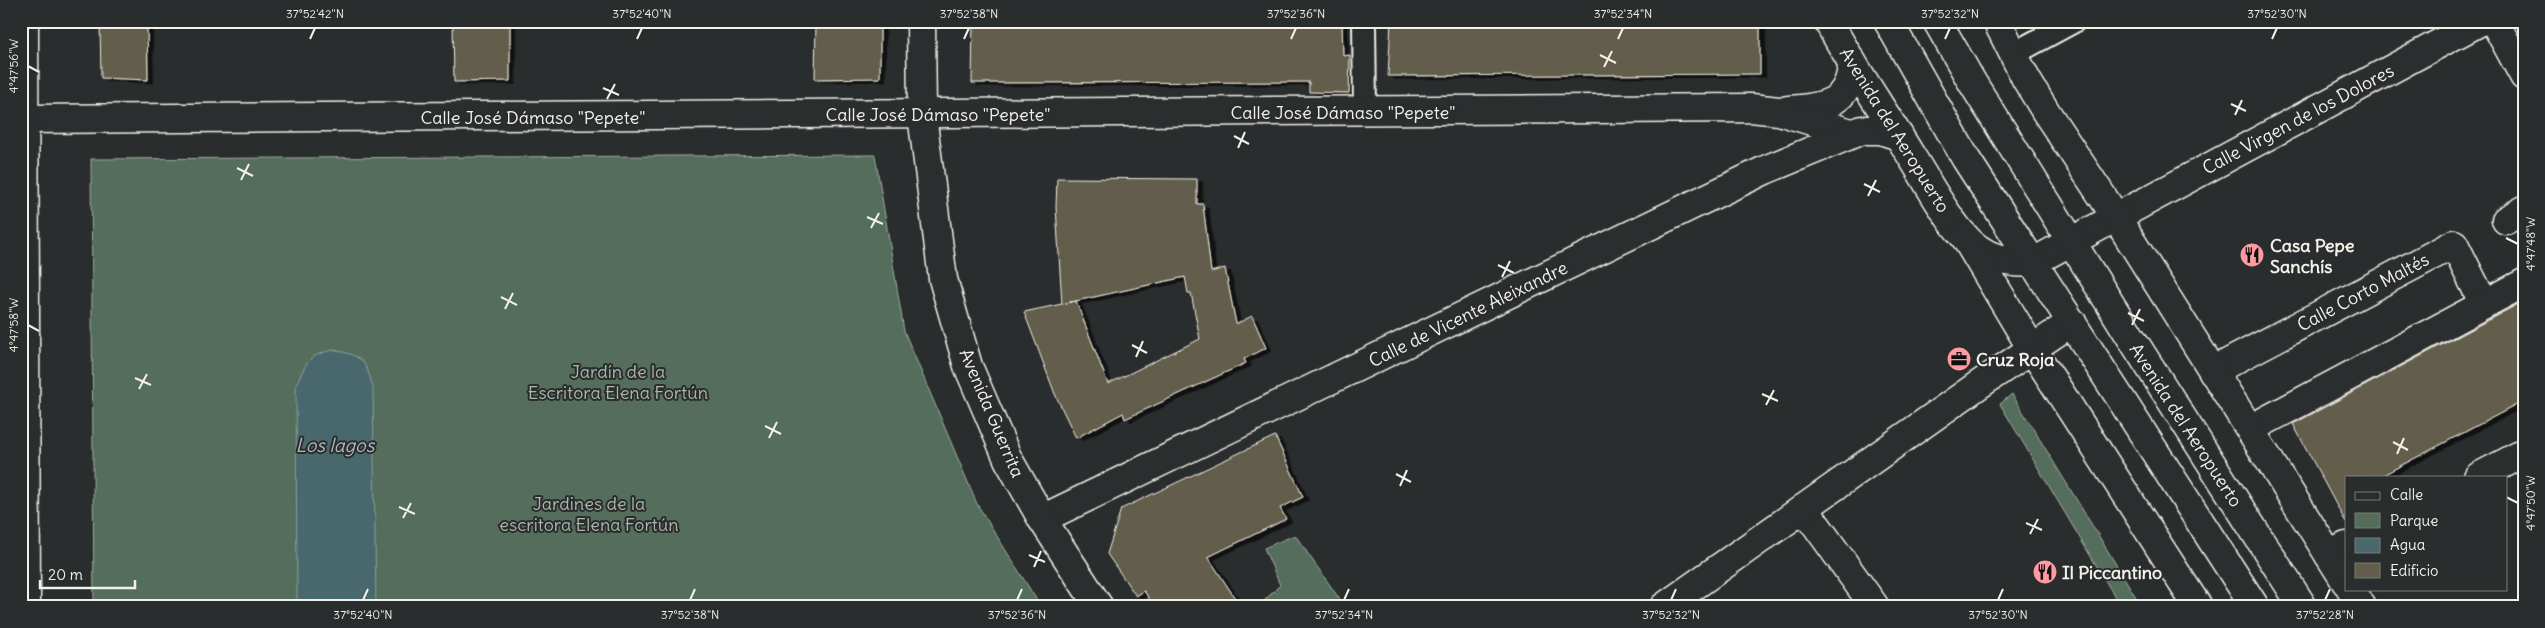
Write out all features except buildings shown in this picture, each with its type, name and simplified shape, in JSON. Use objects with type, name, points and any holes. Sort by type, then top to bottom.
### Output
[{"type":"street","points":[[24,21],[26,607]]},
{"type":"street","name":"Avenida Guerrita","points":[[921,21],[922,115],[943,280],[968,366],[1008,459],[1042,518],[1099,607]]},
{"type":"street","points":[[1364,21],[1365,111]]},
{"type":"street","name":"Avenida del Aeropuerto","points":[[1828,21],[1852,62],[1965,237],[2032,349],[2198,607]]},
{"type":"street","points":[[1888,21],[1966,159],[2255,607]]},
{"type":"street","name":"Avenida del Aeropuerto","points":[[1937,21],[1972,82],[2071,241],[2303,607]]},
{"type":"street","points":[[1997,21],[2013,54],[2046,112],[2116,217],[2250,429],[2338,550],[2345,578]]},
{"type":"street","points":[[2013,54],[2074,21]]},
{"type":"street","name":"Calle Virgen de los Dolores","points":[[2116,217],[2481,21]]},
{"type":"street","points":[[2494,21],[2524,76]]},
{"type":"street","points":[[1779,111],[1809,109],[1836,100],[1844,92],[1849,82],[1852,62]]},
{"type":"street","name":"Calle José Dámaso \"Pepete\"","points":[[23,119],[922,115],[1751,108],[1779,111],[1851,133]]},
{"type":"street","name":"Calle de Vicente Aleixandre","points":[[1042,518],[1765,170],[1862,130],[1880,130],[1899,136]]},
{"type":"street","points":[[2033,262],[2116,217]]},
{"type":"street","name":"Avenida del Aeropuerto","points":[[1965,237],[1982,251],[2000,259],[2017,264],[2033,262]]},
{"type":"street","name":"Calle Corto Maltés","points":[[2213,371],[2454,244],[2484,304]]},
{"type":"street","points":[[2250,429],[2524,283]]},
{"type":"street","points":[[1664,607],[1977,386],[2072,322]]},
{"type":"street","points":[[2480,476],[2524,453]]},
{"type":"street","points":[[1804,508],[1875,607]]},
{"type":"street","points":[[2352,590],[2362,607]]},
{"type":"green space","name":"Jardín de la Escritora Elena Fortún","points":[[875,155],[904,331],[977,504],[1041,607],[94,607],[91,159]]},
{"type":"green space","points":[[2012,394],[2142,607],[2121,607],[2000,404]]},
{"type":"green space","points":[[1295,535],[1345,607],[1258,607],[1280,585],[1264,548]]},
{"type":"water","points":[[217,21],[308,21],[308,24],[217,24]]},
{"type":"water","name":"Los lagos","points":[[334,350],[357,357],[365,365],[373,387],[376,607],[297,607],[296,385],[309,361],[319,354]]},
{"type":"place","name":"Casa Pepe Sanchís","points":[[2252,255]]},
{"type":"place","name":"Cruz Roja","points":[[1959,359]]},
{"type":"place","name":"Il Piccantino","points":[[2045,572]]},
{"type":"park label","name":"Jardines de la escritora Elena Fortún","points":[[589,513]]}]
